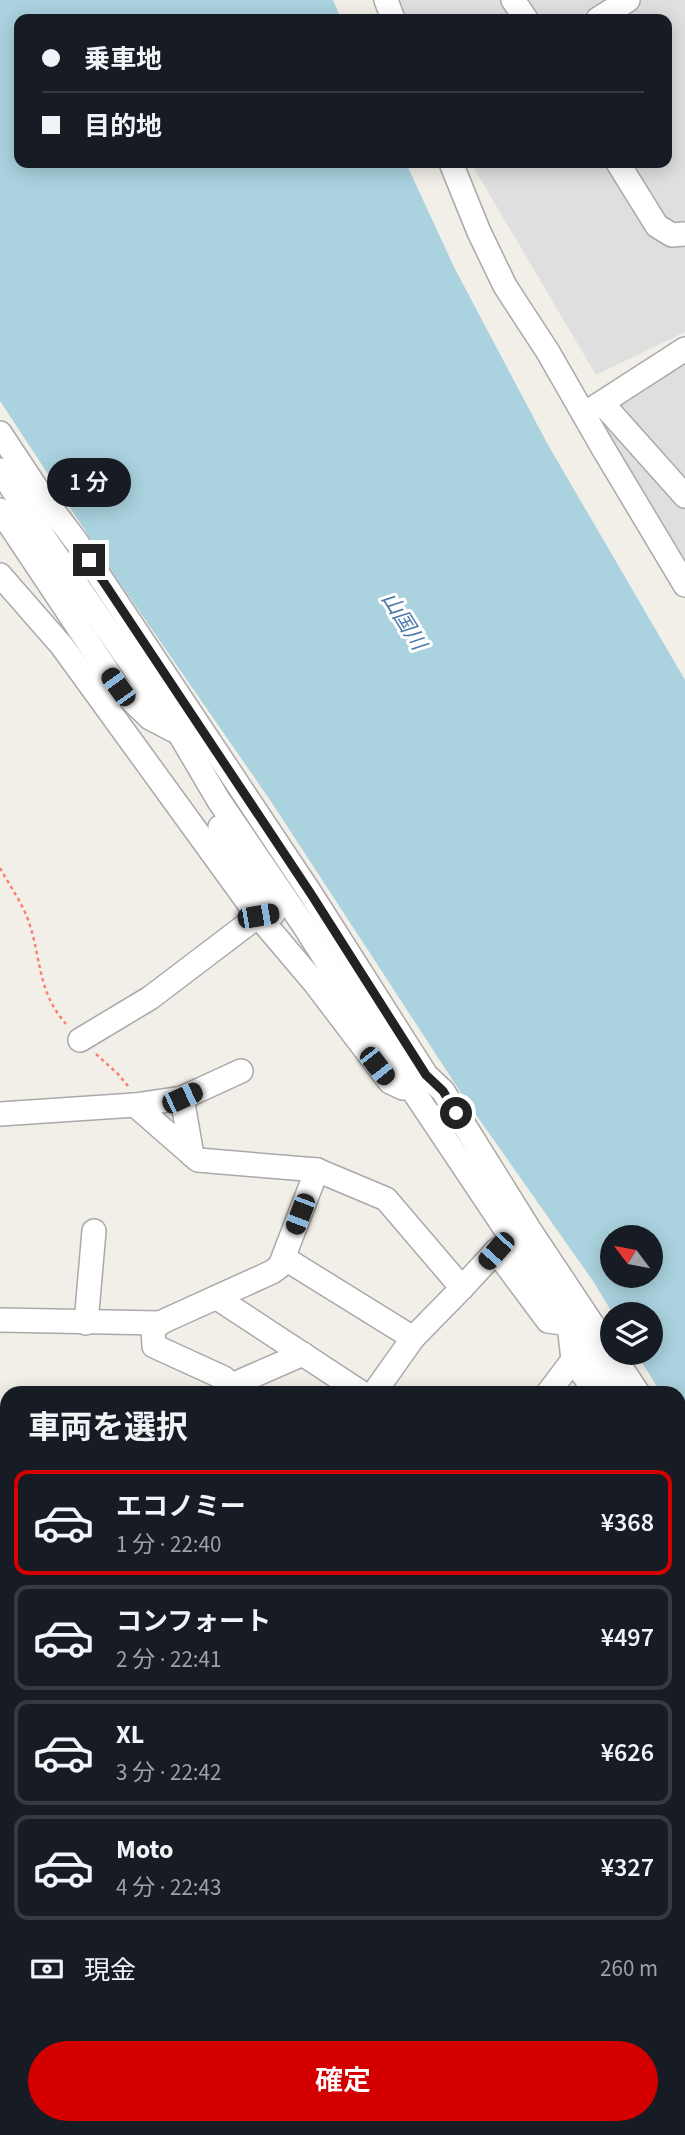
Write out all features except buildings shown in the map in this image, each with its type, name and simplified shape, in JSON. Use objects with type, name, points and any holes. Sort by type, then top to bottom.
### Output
[{"type":"street","points":[[606,14],[628,0]]},
{"type":"street","points":[[453,168],[493,264],[548,352],[593,409],[685,496]]},
{"type":"street","points":[[621,168],[657,226],[672,235],[685,234]]},
{"type":"street","points":[[593,409],[685,349]]},
{"type":"street","points":[[593,409],[685,585]]},
{"type":"street","points":[[0,433],[31,498],[39,550],[86,661],[426,1075],[443,1091],[498,1178],[513,1240]]},
{"type":"street","points":[[0,470],[76,541],[80,560],[145,669],[178,733],[290,910],[513,1240],[632,1386]]},
{"type":"street","points":[[0,510],[39,550],[113,638],[145,669],[244,796],[290,910],[314,982],[390,1082],[439,1107],[498,1178]]},
{"type":"street","points":[[0,575],[40,619],[150,718],[178,733]]},
{"type":"street","points":[[86,661],[113,638]]},
{"type":"street","points":[[219,801],[244,796]]},
{"type":"street","points":[[80,1040],[290,910]]},
{"type":"street","points":[[0,1114],[135,1105],[182,1098],[241,1071]]},
{"type":"street","points":[[182,1098],[192,1155]]},
{"type":"street","points":[[135,1105],[198,1160],[317,1170],[386,1199],[462,1288]]},
{"type":"street","points":[[231,1386],[224,1378],[154,1346],[153,1328],[280,1266],[317,1170]]},
{"type":"street","points":[[86,1323],[94,1231]]},
{"type":"street","points":[[379,1386],[413,1338],[513,1240]]},
{"type":"street","points":[[284,1258],[413,1338]]},
{"type":"street","points":[[217,1298],[351,1386]]},
{"type":"street","points":[[553,1386],[573,1360],[577,1318]]},
{"type":"street","points":[[577,1318],[611,1386]]},
{"type":"street","points":[[0,1320],[160,1324]]},
{"type":"street","points":[[240,1386],[303,1354]]},
{"type":"street","points":[[573,1360],[591,1386]]},
{"type":"path","points":[[0,868],[26,917],[44,989],[54,1010],[80,1040],[132,1090],[135,1105]]},
{"type":"shaded area","points":[[396,0],[685,0],[685,332],[596,375],[474,168],[672,168],[672,14],[401,14]]},
{"type":"shaded area","points":[[685,363],[685,562],[594,419]]},
{"type":"water","name":"山国川","points":[[0,0],[333,0],[339,14],[14,14],[14,168],[408,168],[454,267],[547,443],[685,680],[685,1386],[657,1386],[644,1365],[663,1365],[663,1302],[606,1302],[467,1102],[270,800],[117,579],[0,401]]},
{"type":"route","points":[[89,560],[311,894],[426,1075],[443,1091],[456,1113]]}]
